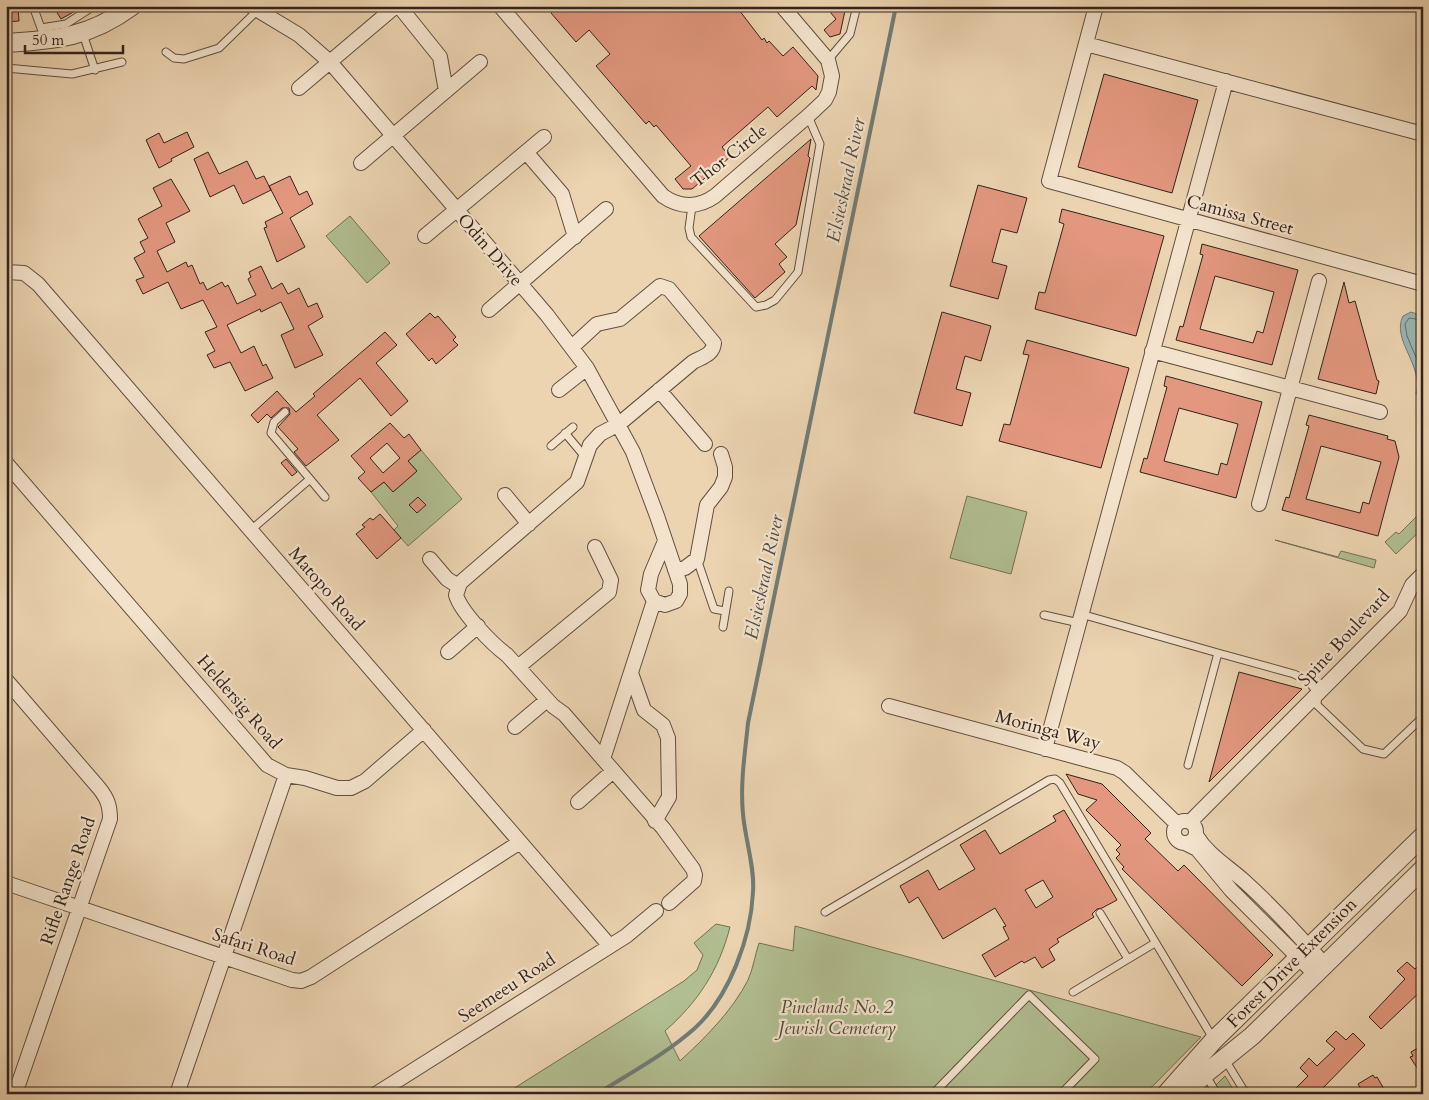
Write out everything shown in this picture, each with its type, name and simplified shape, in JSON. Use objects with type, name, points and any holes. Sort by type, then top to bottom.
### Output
[{"type":"street","points":[[6,43],[42,35],[83,34],[105,24],[132,6]]},
{"type":"street","points":[[299,88],[398,6],[440,57],[446,91]]},
{"type":"street","name":"Thor Circle","points":[[500,6],[663,196],[676,204],[692,206],[708,201],[825,100],[829,92],[832,76],[828,60]]},
{"type":"street","points":[[782,6],[828,60]]},
{"type":"street","points":[[1096,6],[1086,44],[1423,134]]},
{"type":"street","name":"Odin Drive","points":[[255,8],[299,35],[330,62],[519,283],[587,368],[619,424],[644,480],[681,589],[678,598],[669,605],[654,601]]},
{"type":"street","name":"Camissa Street","points":[[1086,44],[1049,181],[1423,284]]},
{"type":"street","points":[[361,163],[480,62]]},
{"type":"street","points":[[1045,748],[1226,81]]},
{"type":"street","points":[[425,236],[544,137]]},
{"type":"street","points":[[526,152],[562,194],[575,237]]},
{"type":"street","points":[[490,310],[519,283],[606,210]]},
{"type":"street","name":"Matopo Road","points":[[6,272],[24,274],[38,284],[609,945]]},
{"type":"street","points":[[1259,504],[1319,281]]},
{"type":"street","points":[[572,347],[597,324],[620,319],[656,288],[665,286],[712,339],[714,348],[707,356],[693,362],[619,424],[600,434],[590,445],[577,482],[458,586],[457,599],[478,626],[547,700],[564,714],[655,821],[695,872],[695,878],[692,883],[669,902]]},
{"type":"street","points":[[1152,351],[1380,412]]},
{"type":"street","points":[[559,390],[587,368]]},
{"type":"street","points":[[659,390],[705,444]]},
{"type":"street","points":[[675,570],[685,568],[697,559],[707,505],[721,487],[725,477],[725,467],[721,454]]},
{"type":"street","name":"Heldersig Road","points":[[6,463],[267,765],[286,775],[305,778],[337,788],[351,788],[365,782],[424,730]]},
{"type":"street","points":[[505,495],[529,524]]},
{"type":"street","points":[[602,759],[654,601],[649,595],[649,582],[665,541]]},
{"type":"street","points":[[518,667],[609,592],[612,580],[595,547]]},
{"type":"street","points":[[430,559],[447,579],[458,586]]},
{"type":"street","name":"Spine Boulevard","points":[[1189,830],[1318,699],[1400,610],[1412,585],[1423,574]]},
{"type":"street","points":[[448,652],[478,626]]},
{"type":"street","points":[[631,673],[644,710]]},
{"type":"street","name":"Rifle Range Road","points":[[6,680],[99,788],[110,805],[110,819],[15,1094]]},
{"type":"street","points":[[515,727],[547,700]]},
{"type":"street","points":[[621,704],[644,710],[663,725],[668,738],[669,797],[655,821]]},
{"type":"street","name":"Moringa Way","points":[[888,706],[1122,770],[1189,830],[1198,849],[1231,890],[1319,968]]},
{"type":"street","points":[[578,802],[613,771]]},
{"type":"street","points":[[178,1094],[286,775]]},
{"type":"street","name":"Forest Drive Extension","points":[[1166,1094],[1214,1040],[1423,836]]},
{"type":"street","name":"Safari Road","points":[[6,883],[292,980],[306,979],[520,842]]},
{"type":"street","name":"Forest Drive Extension","points":[[1185,1094],[1205,1074],[1252,1036],[1319,968],[1423,869]]},
{"type":"street","name":"Seemeeu Road","points":[[376,1094],[626,936],[656,911]]},
{"type":"lane","points":[[33,6],[42,35],[66,24],[94,6]]},
{"type":"lane","points":[[828,60],[850,34],[857,6]]},
{"type":"lane","points":[[166,52],[174,58],[184,59],[219,48],[255,8]]},
{"type":"lane","points":[[83,34],[95,70]]},
{"type":"lane","points":[[6,68],[72,74],[122,62]]},
{"type":"lane","points":[[692,206],[689,228],[691,237],[756,307],[766,305],[775,300],[798,272],[820,144],[808,116]]},
{"type":"lane","points":[[285,412],[274,422],[271,433],[326,497]]},
{"type":"lane","points":[[550,446],[572,427]]},
{"type":"lane","points":[[565,433],[586,458]]},
{"type":"lane","points":[[251,530],[310,479]]},
{"type":"lane","points":[[697,559],[714,609],[725,611]]},
{"type":"lane","points":[[722,627],[729,591]]},
{"type":"lane","points":[[1044,615],[1080,619],[1294,674],[1308,681],[1318,699],[1363,749],[1378,754],[1384,754],[1423,718]]},
{"type":"lane","points":[[1188,765],[1218,654]]},
{"type":"lane","points":[[825,912],[1049,780],[1055,779],[1060,783],[1214,1040]]},
{"type":"lane","points":[[1100,913],[1128,959]]},
{"type":"lane","points":[[1073,992],[1155,943]]},
{"type":"lane","points":[[933,1094],[1029,995],[1095,1058],[1061,1094]]},
{"type":"lane","points":[[1224,1058],[1246,1094]]},
{"type":"lane","points":[[1205,1074],[1217,1094]]},
{"type":"green space","points":[[350,216],[390,263],[367,283],[326,236]]},
{"type":"green space","points":[[421,450],[462,499],[408,546],[394,530],[398,526],[371,492],[384,482],[393,492],[417,471],[408,461]]},
{"type":"green space","points":[[967,496],[1027,512],[1011,574],[950,558]]},
{"type":"green space","points":[[1418,515],[1422,529],[1396,554],[1385,542],[1396,532],[1399,534]]},
{"type":"green space","points":[[1275,540],[1338,557],[1341,551],[1376,560],[1374,568]]},
{"type":"green space","name":"Pinelands No. 2 Jewish Cemetery","points":[[716,924],[730,927],[720,957],[697,997],[688,1009],[665,1031],[680,1061],[709,1033],[742,991],[748,980],[759,943],[793,951],[795,926],[1201,1037],[1145,1094],[505,1094],[684,981],[697,970],[703,955],[694,943]]},
{"type":"green space","points":[[1225,1076],[1236,1094],[1207,1094]]},
{"type":"water","points":[[1411,312],[1423,316],[1423,398],[1416,394],[1416,373],[1401,334],[1400,325],[1403,316]]},
{"type":"building","points":[[6,6],[18,6],[19,21],[6,22]]},
{"type":"building","points":[[53,6],[84,6],[61,19]]},
{"type":"building","points":[[559,6],[736,6],[762,40],[764,38],[767,43],[769,41],[783,56],[793,47],[818,76],[816,90],[812,86],[777,117],[768,107],[722,147],[730,157],[692,189],[683,189],[675,179],[691,166],[656,125],[654,127],[649,121],[646,124],[596,66],[610,54],[589,30],[576,42],[551,13]]},
{"type":"building","points":[[825,6],[846,6],[840,34],[830,37],[824,30],[836,19]]},
{"type":"building","points":[[1104,74],[1198,100],[1172,193],[1078,167]]},
{"type":"building","points":[[187,132],[194,147],[171,159],[172,161],[159,168],[146,140],[159,133],[164,143]]},
{"type":"building","points":[[811,139],[808,156],[810,158],[796,225],[775,244],[787,257],[779,264],[785,272],[755,298],[699,236]]},
{"type":"building","points":[[208,152],[219,174],[247,161],[256,179],[264,176],[271,190],[243,204],[234,185],[210,197],[194,159]]},
{"type":"building","points":[[290,176],[299,195],[307,191],[313,204],[290,218],[305,247],[277,262],[264,228],[267,227],[265,222],[283,213],[269,186]]},
{"type":"building","points":[[171,179],[190,211],[166,223],[175,242],[157,251],[167,272],[186,262],[188,267],[192,265],[200,284],[203,282],[207,290],[222,282],[225,287],[228,285],[237,304],[256,295],[248,279],[251,277],[249,272],[261,266],[272,289],[282,283],[288,294],[299,288],[308,307],[317,303],[323,317],[308,326],[323,355],[295,368],[281,335],[294,329],[281,302],[261,312],[260,309],[227,325],[241,353],[254,346],[263,366],[266,364],[273,378],[245,391],[230,362],[214,368],[207,355],[215,351],[205,332],[217,327],[203,300],[181,309],[168,282],[143,294],[136,280],[144,277],[134,258],[145,252],[140,242],[148,238],[138,219],[162,206],[153,188]]},
{"type":"building","points":[[978,185],[1027,198],[1017,233],[1001,229],[992,262],[1007,266],[998,299],[950,286]]},
{"type":"building","points":[[1062,209],[1164,236],[1136,336],[1035,309],[1039,292],[1045,293],[1064,224],[1059,222]]},
{"type":"building","points":[[1202,244],[1298,270],[1272,365],[1176,340],[1180,326],[1183,327],[1203,255],[1200,254]],"holes":[[[1215,276],[1274,292],[1263,333],[1257,331],[1253,343],[1200,329]]]},
{"type":"building","points":[[1344,282],[1349,303],[1355,301],[1377,380],[1379,381],[1376,394],[1318,379]]},
{"type":"building","points":[[942,312],[991,326],[981,361],[965,356],[956,389],[971,393],[962,426],[914,413]]},
{"type":"building","points":[[430,313],[435,318],[438,316],[456,337],[453,340],[458,345],[436,364],[432,358],[429,361],[406,334]]},
{"type":"building","points":[[385,332],[397,345],[376,363],[408,401],[391,416],[360,378],[317,415],[339,440],[306,466],[294,452],[298,449],[278,427],[290,414],[289,408],[282,408],[271,418],[267,414],[258,423],[251,415],[277,391],[296,412],[315,396],[313,394]]},
{"type":"building","points":[[1027,340],[1129,368],[1101,468],[999,441],[1004,424],[1010,425],[1029,355],[1023,354]]},
{"type":"building","points":[[1166,376],[1262,402],[1236,498],[1140,472],[1144,458],[1147,459],[1167,387],[1164,386]],"holes":[[[1179,408],[1238,424],[1227,465],[1221,463],[1218,475],[1164,461]]]},
{"type":"building","points":[[1309,415],[1388,436],[1387,439],[1395,441],[1399,457],[1378,536],[1282,510],[1286,497],[1289,498],[1309,426],[1306,425]],"holes":[[[1321,446],[1381,462],[1369,504],[1363,502],[1360,513],[1306,499]]]},
{"type":"building","points":[[390,423],[404,438],[409,434],[421,450],[408,461],[417,471],[393,492],[384,482],[371,492],[358,478],[365,472],[351,456]],"holes":[[[387,443],[400,458],[383,473],[370,458]]]},
{"type":"building","points":[[286,459],[297,472],[292,476],[281,463]]},
{"type":"building","points":[[418,497],[426,505],[417,513],[409,505]]},
{"type":"building","points":[[380,514],[401,538],[377,559],[356,534],[365,527],[362,525],[370,518],[373,520]]},
{"type":"building","points":[[1239,672],[1302,689],[1209,782]]},
{"type":"building","points":[[1066,774],[1102,784],[1151,833],[1145,839],[1178,871],[1184,865],[1273,955],[1242,986],[1122,869],[1124,867],[1116,858],[1120,854],[1116,850],[1121,845],[1086,810],[1097,800],[1078,794]]},
{"type":"building","points":[[1064,810],[1117,900],[1097,909],[1092,914],[1094,917],[1057,939],[1059,942],[1049,949],[1055,960],[1042,968],[1035,957],[1024,963],[1022,961],[995,977],[982,955],[1009,939],[1003,927],[1006,926],[995,908],[943,939],[918,897],[909,903],[900,886],[928,870],[939,890],[975,869],[960,845],[985,830],[1000,854],[1056,821],[1053,816]],"holes":[[[1043,880],[1053,897],[1036,908],[1025,890]]]},
{"type":"building","points":[[1407,962],[1415,969],[1423,962],[1423,989],[1381,1029],[1369,1017],[1405,979],[1397,971]]},
{"type":"building","points":[[1336,1031],[1346,1040],[1353,1033],[1365,1045],[1317,1094],[1290,1094],[1308,1076],[1300,1068],[1309,1058],[1317,1066],[1335,1049],[1326,1041]]},
{"type":"building","points":[[1423,1045],[1423,1077],[1410,1057],[1413,1056],[1411,1052]]},
{"type":"building","points":[[1373,1075],[1375,1078],[1377,1077],[1387,1094],[1364,1094],[1358,1084]]},
{"type":"waterway","name":"Elsieskraal River","points":[[597,1094],[660,1055],[695,1028],[718,1000],[728,983],[743,947],[748,928],[753,892],[751,863],[742,803],[743,768],[748,723],[896,6]]}]
